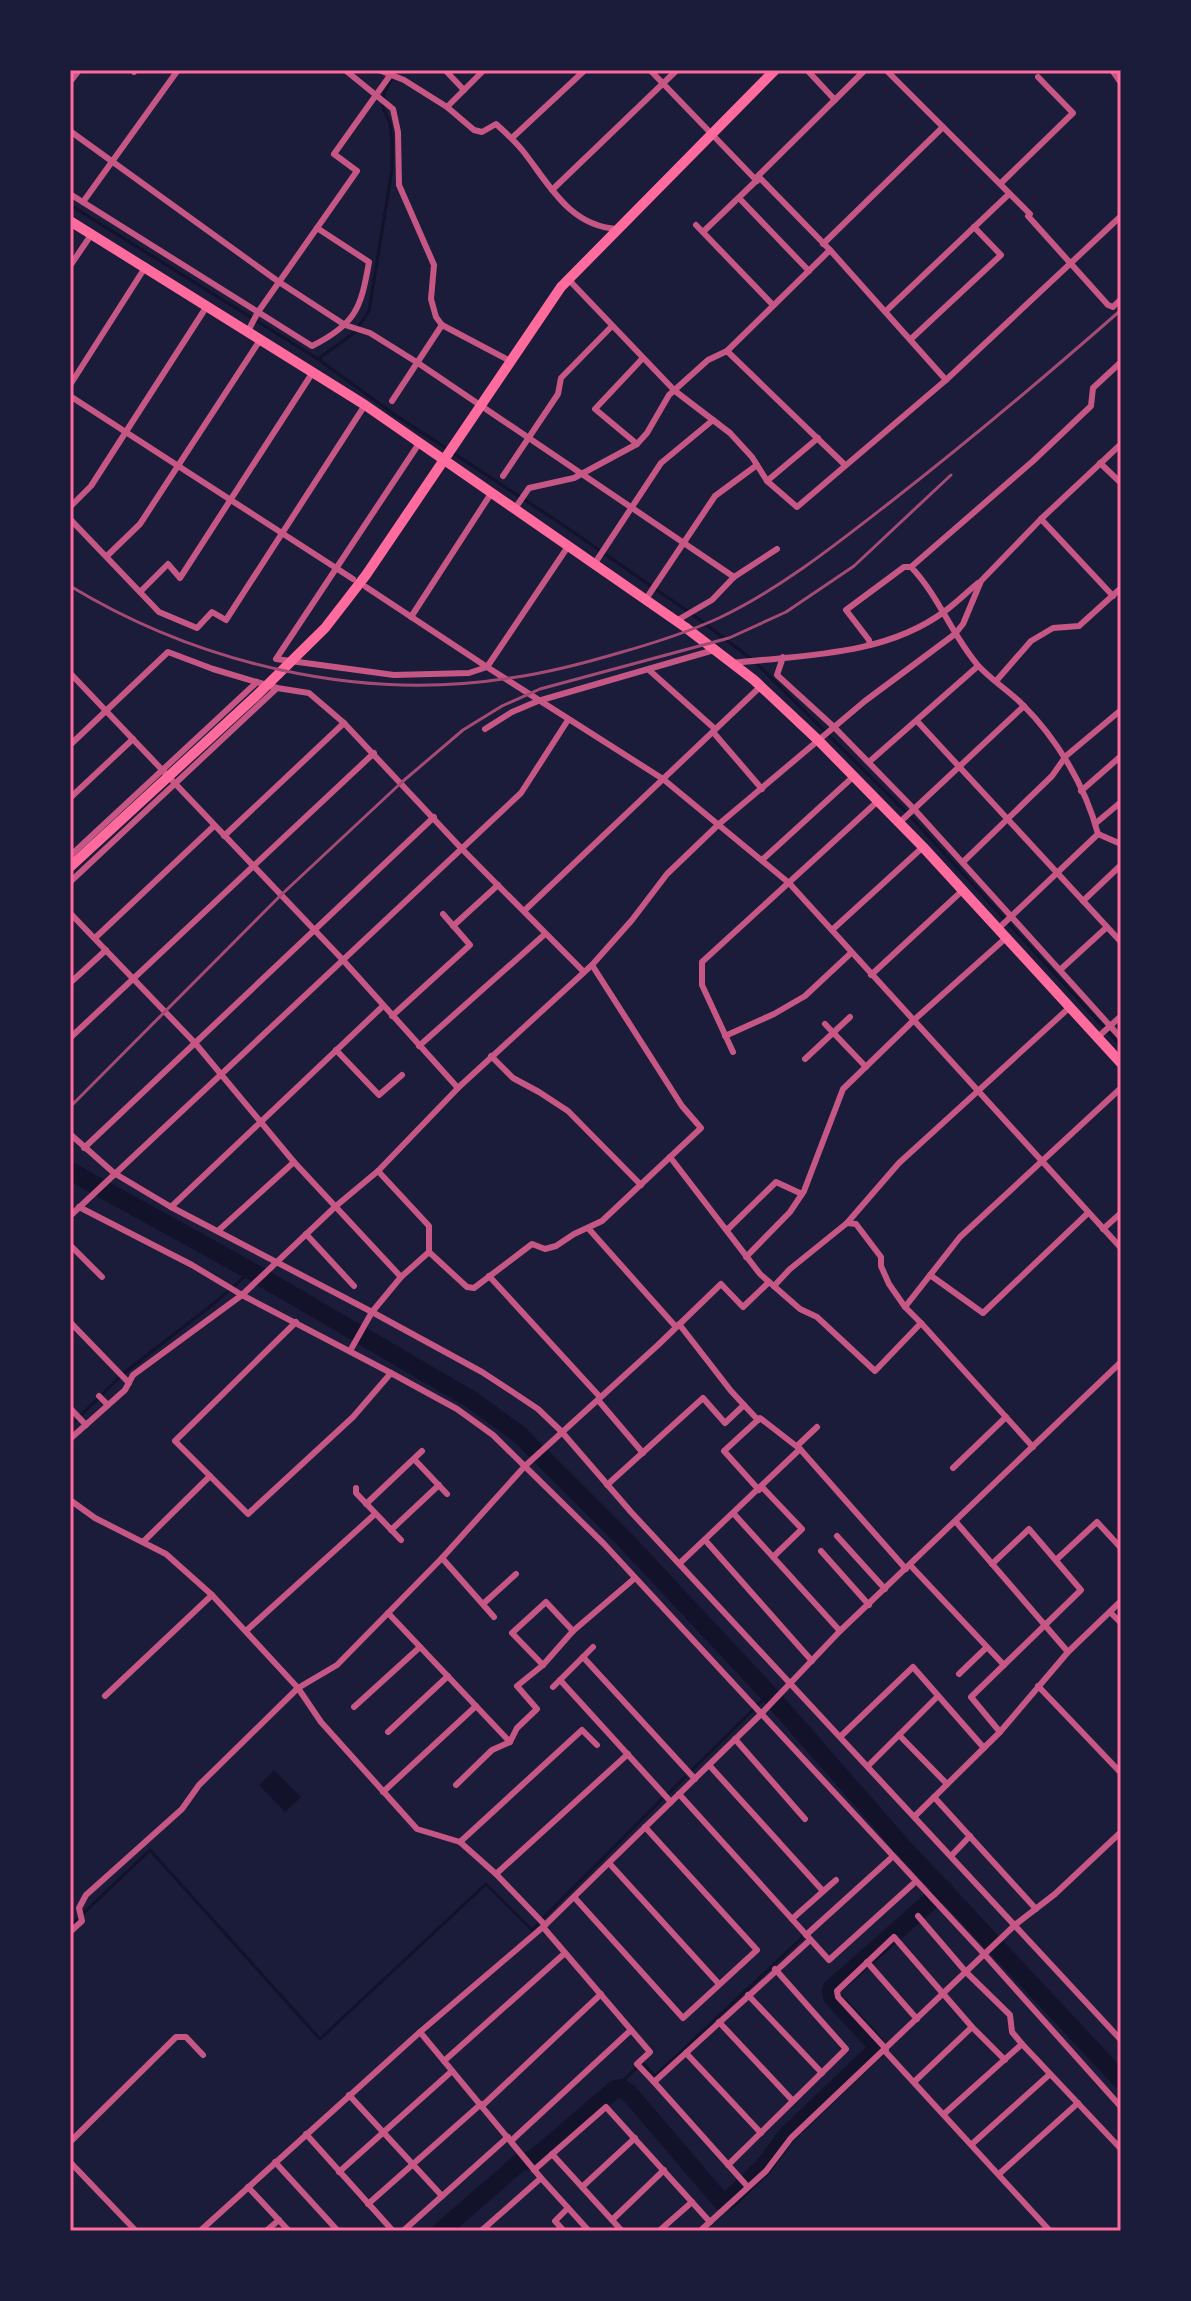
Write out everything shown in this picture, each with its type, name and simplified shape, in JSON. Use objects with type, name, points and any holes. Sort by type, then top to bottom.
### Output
[{"type":"main road","points":[[70,867],[303,650],[343,606],[568,279],[775,70]]},
{"type":"main road","points":[[70,221],[208,305],[253,321],[260,340],[420,442],[448,453],[492,492],[517,505],[761,686],[821,740],[878,801],[902,820],[963,890],[1007,925],[1070,1007],[1100,1036],[1121,1063]]},
{"type":"street","points":[[70,82],[77,73],[72,70]]},
{"type":"street","points":[[83,202],[178,70]]},
{"type":"street","points":[[345,70],[393,109],[398,132],[399,185],[434,265],[431,299],[436,317],[442,325],[512,362]]},
{"type":"street","points":[[379,70],[447,107],[474,130],[482,132],[496,124],[512,138],[552,190],[581,219],[617,229]]},
{"type":"street","points":[[445,70],[464,90]]},
{"type":"street","points":[[447,107],[484,70]]},
{"type":"street","points":[[512,138],[585,70]]},
{"type":"street","points":[[650,70],[830,250],[946,380]]},
{"type":"street","points":[[552,190],[677,70]]},
{"type":"street","points":[[807,70],[835,100]]},
{"type":"street","points":[[703,232],[865,70]]},
{"type":"street","points":[[886,70],[1030,214],[1028,216],[1108,305],[1113,307],[1121,299]]},
{"type":"street","points":[[1113,70],[1121,83]]},
{"type":"street","points":[[253,321],[357,171],[334,154],[391,74]]},
{"type":"street","points":[[1000,184],[1073,113],[1038,77]]},
{"type":"street","points":[[823,244],[943,127]]},
{"type":"street","points":[[70,131],[279,282],[345,325],[370,333],[418,363],[734,577]]},
{"type":"street","points":[[70,194],[253,321],[312,346],[345,325],[362,301],[369,262],[317,228]]},
{"type":"street","points":[[886,311],[1009,194]]},
{"type":"street","points":[[739,198],[809,271]]},
{"type":"street","points":[[568,279],[675,391],[730,433],[752,457],[767,481],[797,507],[946,380],[1121,216]]},
{"type":"street","points":[[696,225],[773,305]]},
{"type":"street","points":[[911,339],[1001,255],[974,227]]},
{"type":"street","points":[[70,266],[91,235]]},
{"type":"street","points":[[517,505],[529,488],[582,474],[637,444],[669,395],[708,360],[727,351],[830,250]]},
{"type":"street","points":[[70,385],[146,266]]},
{"type":"street","points":[[70,507],[91,486],[208,305]]},
{"type":"street","points":[[392,401],[442,325]]},
{"type":"street","points":[[503,476],[558,394],[561,378],[611,327]]},
{"type":"street","points":[[107,556],[140,524],[260,340]]},
{"type":"street","points":[[727,351],[845,465]]},
{"type":"street","points":[[637,444],[595,409],[642,359]]},
{"type":"street","points":[[870,645],[846,610],[904,567],[911,567],[1033,461],[1091,406],[1093,388],[1121,362]]},
{"type":"street","points":[[140,592],[168,564],[180,578],[313,372]]},
{"type":"street","points":[[70,396],[353,579]]},
{"type":"street","points":[[70,519],[159,612],[197,628],[212,612],[226,620],[365,405]]},
{"type":"street","points":[[595,563],[661,463],[713,420]]},
{"type":"street","points":[[767,481],[818,438]]},
{"type":"street","points":[[420,442],[276,659],[394,675],[469,673],[487,667],[569,545]]},
{"type":"street","points":[[731,663],[870,645],[899,635],[943,613],[981,581],[1121,444]]},
{"type":"street","points":[[1100,463],[1121,483]]},
{"type":"street","points":[[646,599],[715,496],[757,465]]},
{"type":"street","points":[[411,617],[492,492]]},
{"type":"street","points":[[1041,519],[1113,596]]},
{"type":"street","points":[[676,621],[712,600],[734,577],[777,549]]},
{"type":"street","points":[[911,567],[923,579],[978,666],[1024,706],[1066,756],[1098,834]]},
{"type":"street","points":[[125,1379],[244,1294],[336,1206],[378,1171],[491,1056],[592,965],[667,874],[719,824],[833,729],[955,634],[963,624],[981,581]]},
{"type":"street","points":[[366,587],[663,779],[789,883],[1121,1248]]},
{"type":"street","points":[[997,680],[1031,641],[1053,628],[1079,626],[1121,588]]},
{"type":"street","points":[[485,729],[512,712],[538,701],[714,650]]},
{"type":"street","points":[[70,745],[168,652],[277,688],[309,693],[374,753],[461,848],[584,972]]},
{"type":"street","points":[[783,657],[777,675],[869,762],[963,862],[1007,925],[1060,970],[1121,1038]]},
{"type":"street","points":[[869,762],[978,666]]},
{"type":"street","points":[[649,670],[714,731],[762,789]]},
{"type":"street","points":[[71,677],[342,959],[458,1088]]},
{"type":"street","points":[[70,856],[257,682]]},
{"type":"street","points":[[524,911],[761,686]]},
{"type":"street","points":[[70,882],[277,688]]},
{"type":"street","points":[[902,820],[1024,706]]},
{"type":"street","points":[[963,862],[1052,776],[1066,756],[1121,710]]},
{"type":"street","points":[[70,1216],[521,793],[568,720]]},
{"type":"street","points":[[917,721],[1121,942]]},
{"type":"street","points":[[224,836],[344,723]]},
{"type":"street","points":[[70,798],[133,739]]},
{"type":"street","points":[[70,1038],[374,753]]},
{"type":"street","points":[[1081,791],[1121,756]]},
{"type":"street","points":[[762,860],[854,776]]},
{"type":"street","points":[[733,1052],[702,985],[702,962],[878,801]]},
{"type":"street","points":[[1096,823],[1121,802]]},
{"type":"street","points":[[84,1148],[434,817]]},
{"type":"street","points":[[95,938],[214,826]]},
{"type":"street","points":[[746,1257],[790,1212],[802,1194],[843,1089],[1098,834]]},
{"type":"street","points":[[1098,834],[1121,844]]},
{"type":"street","points":[[832,930],[923,847]]},
{"type":"street","points":[[1083,901],[1121,865]]},
{"type":"street","points":[[453,926],[498,885]]},
{"type":"street","points":[[871,975],[963,890]]},
{"type":"street","points":[[70,913],[195,1043],[294,1162],[401,1277]]},
{"type":"street","points":[[392,1016],[470,945],[443,914]]},
{"type":"street","points":[[1060,970],[1107,927]]},
{"type":"street","points":[[419,1046],[545,934]]},
{"type":"street","points":[[70,983],[106,950]]},
{"type":"street","points":[[725,1036],[805,996],[851,953]]},
{"type":"street","points":[[378,1171],[429,1226],[429,1252],[467,1287],[474,1288],[532,1244],[545,1249],[556,1246],[602,1221],[701,1128],[682,1106],[592,965]]},
{"type":"street","points":[[171,1207],[383,1006]]},
{"type":"street","points":[[70,1932],[82,1921],[79,1908],[86,1895],[182,1809],[199,1785],[298,1688],[337,1665],[559,1433],[721,1284],[743,1307],[847,1223],[899,1163],[1070,1007]]},
{"type":"street","points":[[1100,1036],[1121,1016]]},
{"type":"street","points":[[805,1059],[850,1017]]},
{"type":"street","points":[[825,1024],[866,1067]]},
{"type":"street","points":[[336,1050],[379,1095],[402,1075]]},
{"type":"street","points":[[491,1056],[513,1078],[568,1111],[641,1185]]},
{"type":"street","points":[[905,1307],[960,1237],[1121,1088]]},
{"type":"street","points":[[70,1134],[112,1175],[482,1372],[538,1409],[1121,2040]]},
{"type":"street","points":[[670,1157],[746,1257],[800,1309],[817,1317],[875,1371],[921,1323]]},
{"type":"street","points":[[219,1230],[294,1162]]},
{"type":"street","points":[[727,1230],[776,1182],[802,1194]]},
{"type":"street","points":[[79,1207],[351,1349],[457,1409],[493,1435],[635,1578],[985,1955],[1121,2107]]},
{"type":"street","points":[[930,1275],[983,1313],[1088,1213]]},
{"type":"street","points":[[1103,1229],[1121,1213]]},
{"type":"street","points":[[847,1223],[856,1224],[881,1257],[881,1266],[889,1284],[905,1307],[1033,1447]]},
{"type":"street","points":[[588,1228],[758,1420]]},
{"type":"street","points":[[306,1234],[354,1286]]},
{"type":"street","points":[[70,1245],[102,1277]]},
{"type":"street","points":[[351,1349],[370,1314],[401,1277],[429,1252]]},
{"type":"street","points":[[489,1276],[643,1453]]},
{"type":"street","points":[[70,1322],[125,1379],[125,1390],[103,1400],[82,1420],[70,1439]]},
{"type":"street","points":[[296,1322],[175,1441],[248,1514],[353,1417],[391,1373]]},
{"type":"street","points":[[200,2231],[420,2032],[544,1926],[695,1779],[840,1631],[1121,1362]]},
{"type":"street","points":[[607,1485],[703,1398],[725,1423],[744,1405]]},
{"type":"street","points":[[70,1408],[82,1420]]},
{"type":"street","points":[[953,1468],[1006,1417]]},
{"type":"street","points":[[773,1557],[802,1529],[724,1451],[760,1418],[798,1447],[908,1567],[1004,1665]]},
{"type":"street","points":[[680,1563],[761,1488],[817,1427]]},
{"type":"street","points":[[366,1504],[422,1451]]},
{"type":"street","points":[[414,1459],[447,1494]]},
{"type":"street","points":[[143,1542],[210,1476]]},
{"type":"street","points":[[391,1530],[439,1485]]},
{"type":"street","points":[[356,1488],[356,1493],[401,1540]]},
{"type":"street","points":[[70,1500],[95,1518],[166,1554],[247,1630],[298,1688],[321,1722],[417,1829],[460,1842],[496,1874],[650,2052],[637,2064],[746,2185]]},
{"type":"street","points":[[247,1630],[375,1514]]},
{"type":"street","points":[[734,1514],[840,1631]]},
{"type":"street","points":[[956,1522],[1068,1652]]},
{"type":"street","points":[[1056,1560],[1097,1522],[1121,1548]]},
{"type":"street","points":[[992,1564],[1029,1529],[1081,1590],[971,1697],[1000,1732]]},
{"type":"street","points":[[837,1536],[885,1589]]},
{"type":"street","points":[[705,1540],[812,1661]]},
{"type":"street","points":[[821,1551],[869,1605]]},
{"type":"street","points":[[442,1558],[494,1617]]},
{"type":"street","points":[[483,1604],[516,1574]]},
{"type":"street","points":[[456,1785],[492,1750],[510,1742],[517,1728],[537,1709],[517,1686],[543,1665],[573,1631],[635,1578]]},
{"type":"street","points":[[105,1696],[212,1595]]},
{"type":"street","points":[[915,1816],[1000,1732],[1068,1652],[1121,1601]]},
{"type":"street","points":[[543,1665],[512,1633],[546,1602],[573,1631]]},
{"type":"street","points":[[1110,1612],[1121,1623]]},
{"type":"street","points":[[388,1613],[510,1742]]},
{"type":"street","points":[[354,1707],[420,1647]]},
{"type":"street","points":[[553,1687],[593,1647]]},
{"type":"street","points":[[959,1674],[987,1647]]},
{"type":"street","points":[[583,1657],[695,1779]]},
{"type":"street","points":[[841,1736],[913,1667],[984,1748]]},
{"type":"street","points":[[388,1732],[448,1676]]},
{"type":"street","points":[[560,1680],[671,1802]]},
{"type":"street","points":[[1038,1686],[1121,1773]]},
{"type":"street","points":[[868,1766],[938,1696]]},
{"type":"street","points":[[383,1792],[476,1706]]},
{"type":"street","points":[[460,1842],[582,1730],[597,1745]]},
{"type":"street","points":[[899,1735],[947,1784]]},
{"type":"street","points":[[735,1739],[805,1819]]},
{"type":"street","points":[[496,1874],[628,1754]]},
{"type":"street","points":[[709,1765],[823,1891]]},
{"type":"street","points":[[679,1794],[829,1960],[913,1884]]},
{"type":"street","points":[[934,1797],[1036,1909]]},
{"type":"street","points":[[574,1897],[683,2018],[757,1950],[645,1827]]},
{"type":"street","points":[[700,2231],[746,2185],[766,2171],[791,2138],[966,1972],[1121,1832]]},
{"type":"street","points":[[952,1855],[970,1836]]},
{"type":"street","points":[[654,2082],[890,1859]]},
{"type":"street","points":[[609,1863],[719,1984]]},
{"type":"street","points":[[792,1919],[836,1880]]},
{"type":"street","points":[[918,1916],[966,1972],[1010,2015],[1012,2032],[1022,2044],[1121,2149]]},
{"type":"street","points":[[1005,2060],[894,1937],[837,1991],[838,1997],[885,2050],[1050,2231]]},
{"type":"street","points":[[444,2061],[565,1953]]},
{"type":"street","points":[[867,1962],[917,2019]]},
{"type":"street","points":[[728,2165],[846,2049],[775,1969]]},
{"type":"street","points":[[368,2204],[601,1994]]},
{"type":"street","points":[[748,1995],[822,2073]]},
{"type":"street","points":[[719,2022],[793,2101]]},
{"type":"street","points":[[914,2082],[972,2027]]},
{"type":"street","points":[[403,2231],[631,2030]]},
{"type":"street","points":[[420,2032],[534,2170],[589,2231]]},
{"type":"street","points":[[70,2142],[176,2037],[186,2037],[203,2055]]},
{"type":"street","points":[[944,2114],[1022,2044]]},
{"type":"street","points":[[686,2053],[761,2133]]},
{"type":"street","points":[[339,2172],[452,2071]]},
{"type":"street","points":[[972,2144],[1050,2074]]},
{"type":"street","points":[[349,2095],[442,2196]]},
{"type":"street","points":[[999,2174],[1078,2103]]},
{"type":"street","points":[[534,2170],[606,2107],[710,2222]]},
{"type":"street","points":[[306,2134],[393,2231]]},
{"type":"street","points":[[582,2187],[635,2138]]},
{"type":"street","points":[[552,2154],[622,2231]]},
{"type":"street","points":[[70,2162],[136,2231]]},
{"type":"street","points":[[275,2162],[338,2231]]},
{"type":"street","points":[[612,2220],[664,2170]]},
{"type":"street","points":[[481,2231],[541,2178]]},
{"type":"street","points":[[248,2187],[289,2231]]},
{"type":"street","points":[[659,2231],[692,2202]]},
{"type":"street","points":[[564,2231],[555,2221],[568,2208]]},
{"type":"street","points":[[266,2231],[279,2220]]},
{"type":"street","points":[[208,2224],[214,2231]]},
{"type":"shaded area","points":[[274,1770],[301,1797],[285,1812],[259,1785]]},
{"type":"waterway","points":[[318,359],[354,333],[369,311],[392,169],[392,140],[390,123],[383,108],[384,94],[396,70]]},
{"type":"waterway","points":[[70,205],[318,359],[446,448]]},
{"type":"waterway","points":[[453,453],[560,523],[754,661],[912,818],[1121,1046]]},
{"type":"waterway","points":[[70,1171],[251,1271],[472,1400],[520,1435],[626,1541],[769,1694],[901,1845],[1121,2080]]},
{"type":"waterway","points":[[70,1426],[124,1373],[251,1271]]},
{"type":"waterway","points":[[692,1770],[769,1694]]},
{"type":"waterway","points":[[668,1794],[685,1777]]},
{"type":"waterway","points":[[542,1919],[662,1799]]},
{"type":"waterway","points":[[892,1853],[901,1845]]},
{"type":"waterway","points":[[70,1926],[150,1850],[320,2039],[486,1884],[532,1930],[538,1924]]},
{"type":"waterway","points":[[441,2231],[519,2163],[532,2160],[614,2090],[621,2088],[629,2093],[721,2201],[729,2200],[764,2166],[786,2136],[876,2050],[875,2044],[832,1997],[831,1989],[944,1889]]},
{"type":"waterway","points":[[642,2062],[655,2076],[804,1936]]},
{"type":"waterway","points":[[614,2090],[637,2067]]},
{"type":"railway","points":[[70,586],[172,637],[226,656],[339,680],[396,685],[453,684],[524,676],[580,664],[707,623],[788,579],[951,454],[1121,310]]},
{"type":"railway","points":[[70,1107],[281,895],[402,782],[463,730],[502,706],[540,689],[729,638],[786,612],[854,566],[951,475]]}]
